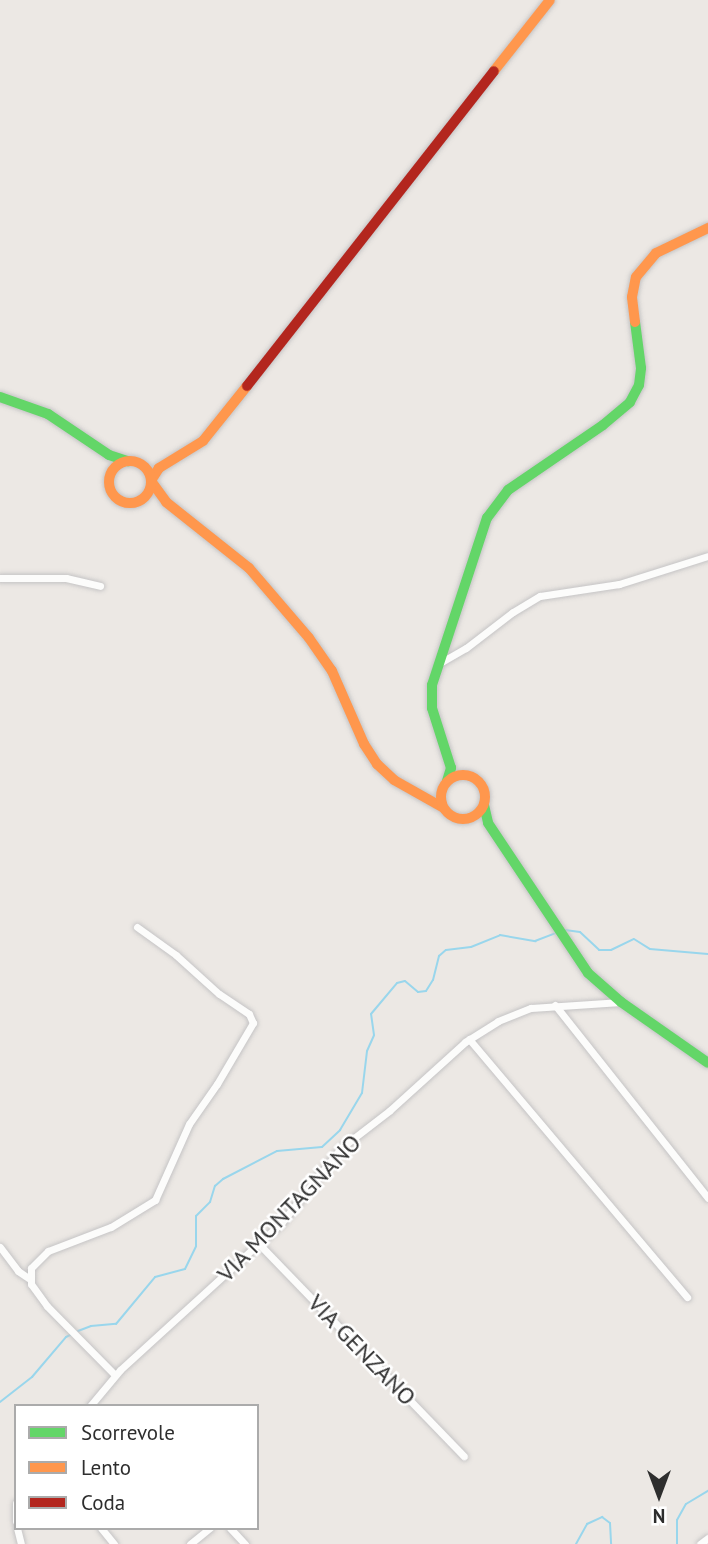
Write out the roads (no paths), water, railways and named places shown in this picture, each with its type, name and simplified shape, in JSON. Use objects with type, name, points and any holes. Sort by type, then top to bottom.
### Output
[{"type":"street","points":[[140,501],[149,493],[156,471],[203,441],[551,0]]},
{"type":"street","points":[[708,228],[656,253],[637,275],[632,297],[641,368],[633,398],[613,418],[514,485],[497,501],[478,541],[437,664],[431,699],[449,761],[456,770],[475,779],[483,787],[486,819],[590,976],[621,1002],[708,1063]]},
{"type":"street","points":[[0,397],[48,414],[115,458],[144,466],[167,463]]},
{"type":"street","points":[[98,448],[108,460],[111,473],[109,484],[113,495],[123,502],[152,500],[173,508]]},
{"type":"street","points":[[111,473],[128,461]]},
{"type":"street","points":[[144,466],[151,481],[173,508],[228,548],[259,579],[321,654],[377,764],[394,780],[423,795],[455,818],[479,820],[495,831]]},
{"type":"street","points":[[437,664],[466,649],[513,612],[540,596],[619,584],[708,556]]},
{"type":"street","points":[[0,578],[66,578],[100,586]]},
{"type":"street","points":[[442,807],[449,761]]},
{"type":"street","points":[[423,795],[434,794],[444,785],[464,775]]},
{"type":"street","points":[[467,819],[478,814],[484,805]]},
{"type":"street","points":[[30,1279],[34,1263],[48,1251],[101,1231],[155,1200],[189,1124],[253,1024],[250,1014],[217,992],[176,955],[136,928]]},
{"type":"street","name":"VIA MONTAGNANO","points":[[92,1404],[115,1375],[285,1218],[341,1148],[389,1111],[469,1039],[513,1014],[555,1005],[621,1002]]},
{"type":"street","points":[[555,1005],[708,1198]]},
{"type":"street","points":[[469,1039],[687,1297]]},
{"type":"street","name":"VIA GENZANO","points":[[259,1244],[464,1456]]},
{"type":"street","points":[[0,1247],[20,1273],[30,1279],[47,1306],[115,1375]]},
{"type":"street","points":[[103,1530],[114,1544]]},
{"type":"street","points":[[190,1544],[208,1530]]},
{"type":"street","points":[[232,1530],[245,1544]]},
{"type":"street","points":[[700,1544],[708,1538]]},
{"type":"waterway","points":[[565,930],[580,932],[599,950],[611,950],[634,939],[650,949],[708,954]]},
{"type":"waterway","points":[[78,1331],[91,1326],[116,1324],[155,1277],[185,1269],[196,1246],[196,1216],[210,1202],[215,1186],[223,1179],[277,1151],[322,1147],[340,1130],[362,1093],[367,1051],[374,1035],[371,1014],[397,983],[405,981],[418,992],[426,991],[433,980],[439,956],[446,950],[471,947],[500,935],[535,941],[556,933]]},
{"type":"waterway","points":[[0,1402],[32,1377],[66,1337],[72,1334]]},
{"type":"waterway","points":[[677,1544],[677,1520],[686,1504],[708,1491]]},
{"type":"waterway","points":[[576,1544],[587,1524],[602,1517],[610,1523],[611,1544]]}]
